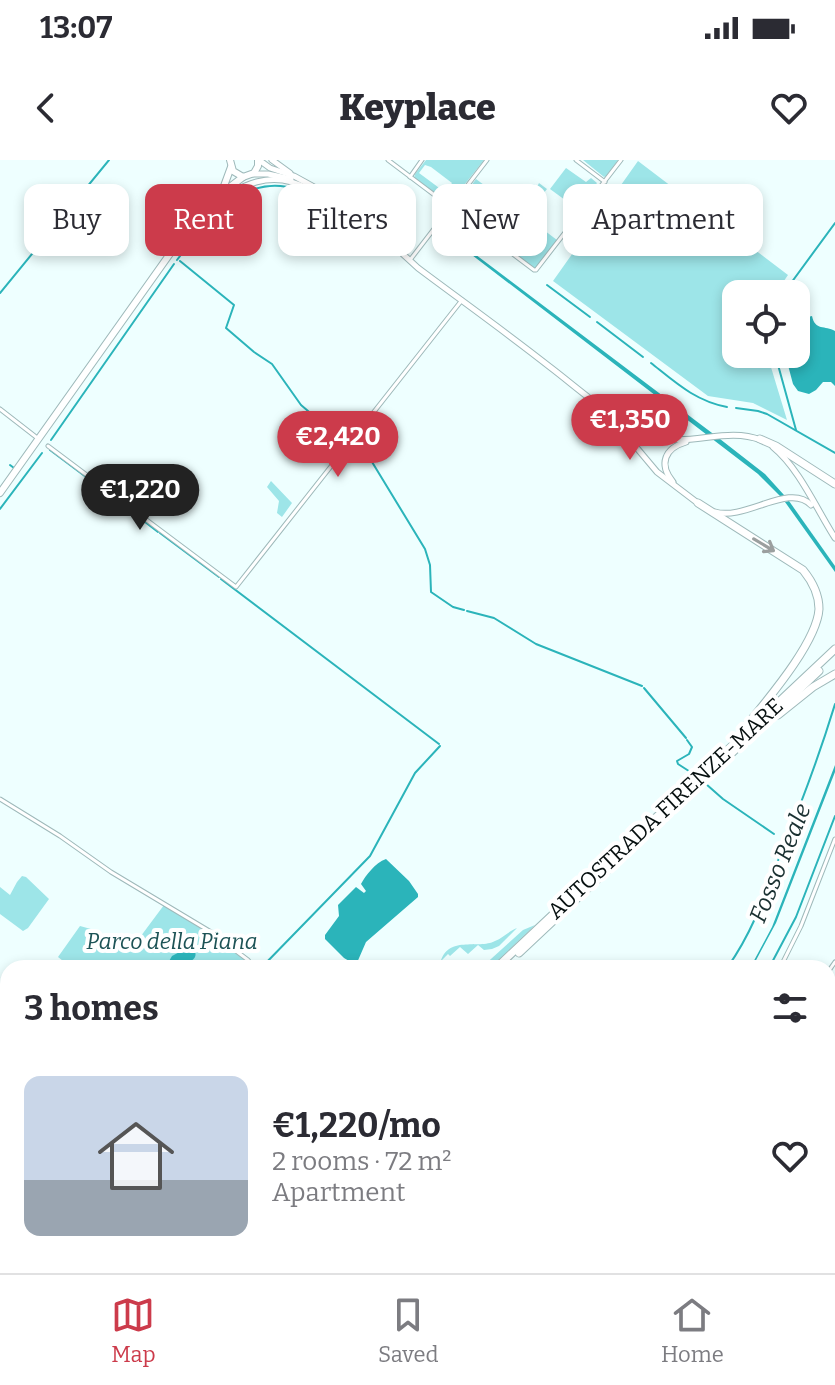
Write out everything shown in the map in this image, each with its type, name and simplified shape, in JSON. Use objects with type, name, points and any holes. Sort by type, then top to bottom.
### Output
[{"type":"highway","points":[[760,439],[835,484]]},
{"type":"highway","points":[[696,783],[779,684],[812,635],[819,610],[814,587],[803,570],[698,503]]},
{"type":"highway","name":"AUTOSTRADA FIRENZE-MARE","points":[[511,960],[835,649]]},
{"type":"highway","name":"AUTOSTRADA FIRENZE-MARE","points":[[505,960],[835,655]]},
{"type":"highway","points":[[696,783],[801,696],[832,676]]},
{"type":"main road","points":[[252,174],[257,169],[258,160],[294,176]]},
{"type":"main road","points":[[272,160],[309,184]]},
{"type":"main road","points":[[231,164],[234,173],[243,177]]},
{"type":"main road","points":[[225,184],[231,164]]},
{"type":"main road","points":[[233,184],[252,174],[268,174],[301,184]]},
{"type":"main road","points":[[249,184],[271,180],[295,184]]},
{"type":"main road","points":[[0,493],[168,256]]},
{"type":"main road","points":[[405,256],[627,424],[649,435],[670,439],[691,440],[740,434],[760,439],[778,452],[789,466],[835,541]]},
{"type":"main road","points":[[601,406],[657,472],[681,492],[717,512],[726,514],[776,501],[796,492]]},
{"type":"main road","points":[[681,492],[665,471],[665,458],[674,447],[691,440]]},
{"type":"main road","points":[[789,466],[798,483],[796,492]]},
{"type":"main road","points":[[796,492],[810,503],[835,541]]},
{"type":"street","points":[[388,160],[432,194]]},
{"type":"street","points":[[410,177],[422,160]]},
{"type":"street","points":[[468,184],[487,160]]},
{"type":"street","points":[[576,160],[605,182]]},
{"type":"street","points":[[513,256],[531,270],[536,270],[621,160]]},
{"type":"street","points":[[410,260],[432,232]]},
{"type":"street","points":[[48,446],[236,587],[463,301]]},
{"type":"street","points":[[0,409],[38,439]]},
{"type":"street","points":[[0,799],[111,872],[211,932],[248,960]]},
{"type":"street","points":[[784,960],[801,926],[835,839]]},
{"type":"green space","points":[[426,160],[484,160],[465,184],[451,184],[425,165],[419,173],[434,184],[432,191],[414,178]]},
{"type":"green space","points":[[583,160],[618,160],[604,177]]},
{"type":"green space","points":[[638,161],[668,184],[622,184]]},
{"type":"green space","points":[[566,168],[586,182],[591,178],[597,183],[563,184],[563,198],[550,189]]},
{"type":"green space","points":[[547,232],[557,240],[547,253]]},
{"type":"green space","points":[[518,256],[545,256],[535,269]]},
{"type":"green space","points":[[571,256],[763,256],[788,275],[785,280],[722,280],[722,368],[771,368],[787,420],[753,403],[708,396],[553,281]]},
{"type":"green space","points":[[271,481],[292,503],[282,517],[277,513],[279,501],[267,487]]},
{"type":"green space","points":[[22,876],[49,899],[23,931],[0,914],[0,887],[10,895]]},
{"type":"green space","name":"Parco della Piana","points":[[164,905],[245,960],[62,960],[58,957],[80,926],[98,931],[129,952]]},
{"type":"green space","points":[[535,925],[498,960],[490,960],[523,930]]},
{"type":"green space","points":[[517,928],[492,949],[484,950],[478,945],[468,954],[460,947],[450,956],[448,954],[442,960],[449,949],[456,946],[488,943]]},
{"type":"shaded area","points":[[473,256],[477,256],[720,439],[765,474],[784,495],[781,497],[758,474]]},
{"type":"shaded area","points":[[812,316],[818,326],[835,331],[835,386],[831,382],[823,382],[809,394],[798,391],[789,368],[810,368]]},
{"type":"shaded area","points":[[789,501],[835,566],[835,572],[785,502]]},
{"type":"shaded area","points":[[835,765],[835,772],[776,923],[754,960],[772,927]]},
{"type":"shaded area","points":[[386,859],[409,881],[418,897],[366,942],[358,960],[347,960],[325,939],[325,935],[339,916],[338,905],[356,887],[364,893],[366,891],[361,884]]},
{"type":"shaded area","points":[[187,948],[194,949],[196,954],[192,960],[170,960]]},
{"type":"waterway","points":[[0,293],[109,160]]},
{"type":"waterway","points":[[177,260],[199,229],[219,209],[243,194],[278,186]]},
{"type":"waterway","points":[[793,280],[835,223]]},
{"type":"waterway","points":[[180,261],[234,305],[226,328],[272,364],[301,405],[342,440]]},
{"type":"waterway","points":[[51,440],[174,264]]},
{"type":"waterway","points":[[547,285],[590,317]]},
{"type":"waterway","points":[[597,322],[643,357]]},
{"type":"waterway","points":[[651,363],[695,395],[727,407]]},
{"type":"waterway","points":[[779,368],[796,430]]},
{"type":"waterway","points":[[736,408],[767,414],[835,453]]},
{"type":"waterway","points":[[357,447],[369,457],[425,549],[430,565],[431,592],[453,607],[464,610]]},
{"type":"waterway","points":[[50,450],[106,492]]},
{"type":"waterway","points":[[0,509],[42,453]]},
{"type":"waterway","points":[[10,465],[14,468]]},
{"type":"waterway","points":[[109,494],[158,532]]},
{"type":"waterway","points":[[160,533],[219,577]]},
{"type":"waterway","points":[[221,579],[439,744]]},
{"type":"waterway","points":[[467,611],[494,618],[536,644],[642,686]]},
{"type":"waterway","points":[[644,688],[686,738]]},
{"type":"waterway","name":"Fosso Reale","points":[[732,960],[765,895],[835,704]]},
{"type":"waterway","points":[[687,740],[692,747],[689,754],[677,761],[695,775]]},
{"type":"waterway","points":[[269,960],[370,856],[415,773],[440,746]]},
{"type":"waterway","name":"Fosso Reale","points":[[706,784],[774,834]]},
{"type":"waterway","points":[[773,960],[796,917],[835,816]]}]
